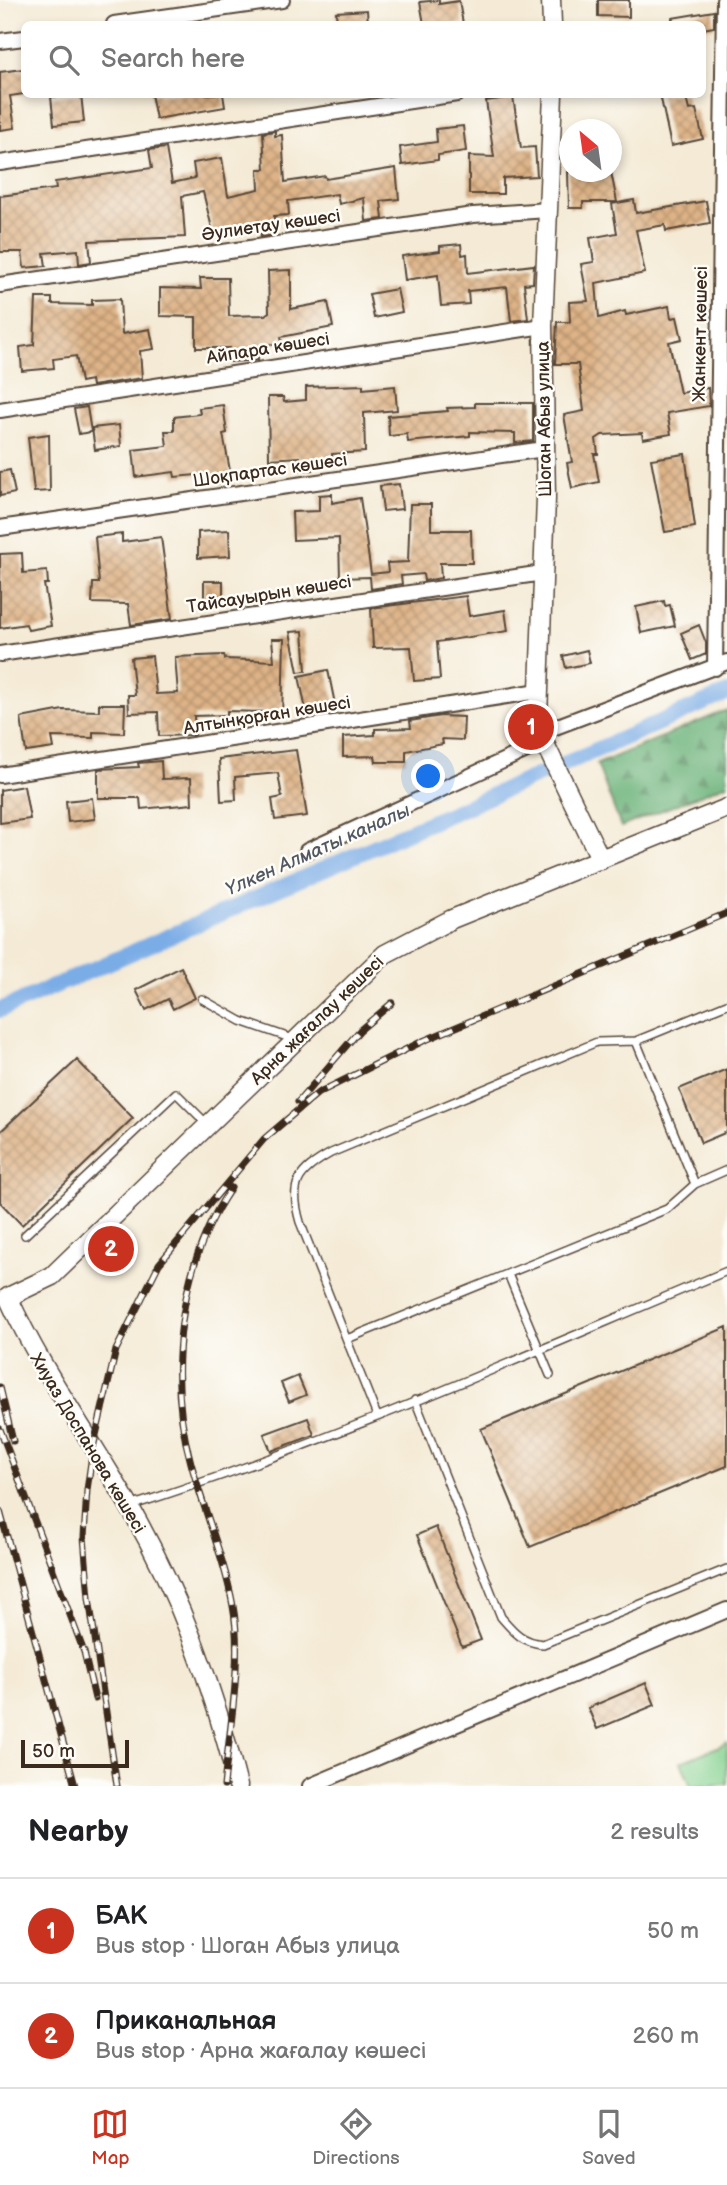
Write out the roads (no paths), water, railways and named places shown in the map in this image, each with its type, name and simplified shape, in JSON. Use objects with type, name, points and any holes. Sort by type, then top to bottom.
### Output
[{"type":"street","points":[[135,21],[282,0]]},
{"type":"street","points":[[551,0],[552,21]]},
{"type":"street","name":"Жанкент көшесі","points":[[721,665],[724,0]]},
{"type":"street","points":[[0,41],[21,38]]},
{"type":"street","points":[[0,163],[431,98]]},
{"type":"street","name":"Шоган Абыз улица","points":[[543,737],[540,691],[543,326],[553,98]]},
{"type":"street","name":"Әулиетау көшесі","points":[[0,285],[473,215],[548,210]]},
{"type":"street","name":"Айпара көшесі","points":[[0,410],[543,326]]},
{"type":"street","name":"Шоқпартас көшесі","points":[[0,528],[544,449]]},
{"type":"street","name":"Тайсауырын көшесі","points":[[0,654],[543,573]]},
{"type":"street","points":[[306,852],[543,737],[721,665]]},
{"type":"street","name":"Алтынқорған көшесі","points":[[0,775],[540,691]]},
{"type":"street","points":[[543,737],[601,860]]},
{"type":"street","name":"Арна жағалау көшесі","points":[[3,1296],[52,1276],[385,954],[452,919],[727,808]]},
{"type":"street","name":"Хиуаз Доспанова көшесі","points":[[3,1296],[30,1346],[130,1506],[175,1601],[206,1677],[238,1786]]},
{"type":"street","points":[[310,1786],[727,1610]]},
{"type":"lane","points":[[202,999],[241,1021],[297,1041]]},
{"type":"lane","points":[[377,1416],[292,1196],[298,1179],[311,1164],[597,1042],[636,1041],[727,1004]]},
{"type":"lane","points":[[636,1041],[695,1184]]},
{"type":"lane","points":[[25,1235],[176,1093],[208,1124]]},
{"type":"lane","points":[[346,1339],[667,1209],[695,1184],[727,1170]]},
{"type":"lane","points":[[130,1506],[198,1485],[377,1416],[727,1271]]},
{"type":"lane","points":[[508,1274],[550,1375]]},
{"type":"lane","points":[[415,1401],[501,1617],[516,1634],[529,1642],[543,1644],[727,1569]]},
{"type":"waterway","name":"Үлкен Алматы каналы","points":[[0,1010],[727,693]]},
{"type":"railway","points":[[117,1786],[89,1598],[84,1537],[87,1490],[93,1448],[116,1350],[159,1264],[264,1139],[318,1093],[423,1041],[727,913]]},
{"type":"railway","points":[[298,1102],[360,1030],[392,1003]]},
{"type":"railway","points":[[224,1786],[236,1672],[236,1627],[224,1570],[183,1429],[179,1358],[182,1321],[199,1250],[213,1218],[231,1188]]},
{"type":"railway","points":[[0,1387],[13,1441]]},
{"type":"railway","points":[[0,1429],[84,1652],[95,1699]]},
{"type":"railway","points":[[0,1511],[75,1786]]},
{"type":"place","name":"БАК","points":[[531,727]]},
{"type":"place","name":"Приканальная","points":[[111,1249]]}]
